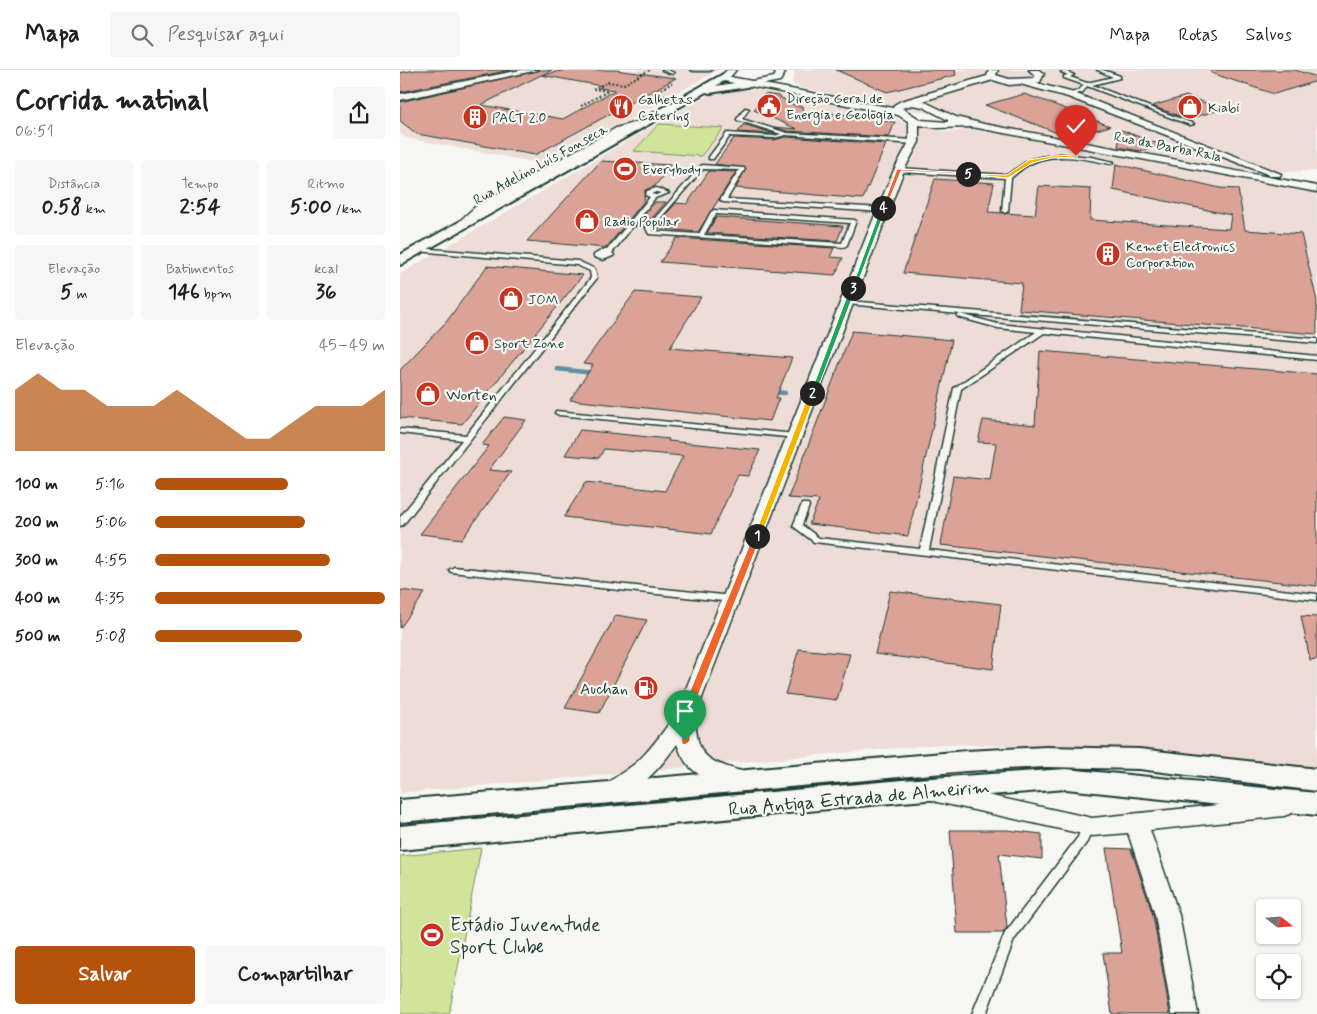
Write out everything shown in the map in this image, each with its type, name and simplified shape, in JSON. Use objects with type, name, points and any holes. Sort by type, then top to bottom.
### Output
[{"type":"street","points":[[400,96],[534,70]]},
{"type":"street","points":[[975,84],[991,72],[1003,81]]},
{"type":"street","points":[[729,73],[732,82],[904,106],[935,94],[975,84],[1003,81],[1023,82],[1056,90]]},
{"type":"street","name":"Rua Adelino Luís Fonseca","points":[[400,261],[729,73]]},
{"type":"street","points":[[747,84],[770,82],[779,73],[784,85],[799,90],[867,102],[904,106],[928,105],[954,122]]},
{"type":"street","points":[[1023,82],[1038,73],[1056,90]]},
{"type":"street","name":"Rua Adelino Luís Fonseca","points":[[690,97],[722,86],[747,84]]},
{"type":"street","name":"Rua da Barba Rala","points":[[1056,90],[1297,182],[1317,187]]},
{"type":"street","points":[[928,105],[935,94]]},
{"type":"street","points":[[685,716],[883,210],[899,170],[914,142],[914,120],[904,106]]},
{"type":"street","points":[[914,120],[942,127]]},
{"type":"street","points":[[914,142],[954,122]]},
{"type":"street","name":"Rua da Barba Rala","points":[[954,122],[1317,187]]},
{"type":"street","name":"Rua Antiga Estrada de Almeirim","points":[[685,716],[685,741],[694,759],[710,771],[741,780]]},
{"type":"street","name":"Rua Antiga Estrada de Almeirim","points":[[612,792],[633,780],[652,763],[685,716]]},
{"type":"street","name":"Rua Antiga Estrada de Almeirim","points":[[400,811],[966,761],[1046,757],[1139,760],[1317,780]]},
{"type":"street","name":"Rua Antiga Estrada de Almeirim","points":[[400,838],[902,791],[1066,779],[1317,804]]},
{"type":"street","points":[[902,791],[953,796],[1087,826],[1136,823],[1317,804]]},
{"type":"street","points":[[1136,823],[1167,915],[1185,1014]]},
{"type":"lane","points":[[664,70],[672,73]]},
{"type":"lane","points":[[693,70],[710,70]]},
{"type":"lane","points":[[1069,70],[1063,72],[1072,75],[1066,77],[1192,124]]},
{"type":"lane","points":[[1071,95],[1081,91],[1086,85],[1118,76],[1099,70]]},
{"type":"lane","points":[[747,110],[739,119],[753,126],[777,130],[786,134]]},
{"type":"lane","points":[[711,158],[730,134],[774,137],[786,134],[914,142]]},
{"type":"lane","points":[[899,170],[1008,177],[1030,162],[1052,157],[1076,156],[1110,162]]},
{"type":"lane","points":[[701,235],[714,212],[742,169],[702,167],[648,228],[651,232],[844,245],[853,220],[714,212]]},
{"type":"lane","points":[[1005,211],[1008,177]]},
{"type":"lane","points":[[609,252],[653,197]]},
{"type":"lane","points":[[723,200],[883,210]]},
{"type":"lane","points":[[400,522],[594,278],[594,273],[590,268],[578,262],[420,250]]},
{"type":"lane","points":[[848,303],[1317,341]]},
{"type":"lane","points":[[935,310],[998,326],[1317,358]]},
{"type":"lane","points":[[924,552],[958,388],[1042,330]]},
{"type":"lane","points":[[559,414],[796,436]]},
{"type":"lane","points":[[400,430],[468,438]]},
{"type":"lane","points":[[805,506],[797,526],[817,540],[1317,597]]},
{"type":"lane","points":[[454,570],[732,599]]},
{"type":"lane","points":[[979,1014],[1009,937],[1083,839],[1087,826]]},
{"type":"path","points":[[581,106],[608,91],[594,89],[601,85],[608,82],[624,84],[650,70]]},
{"type":"path","points":[[674,82],[652,94],[690,97]]},
{"type":"shaded area","points":[[400,70],[718,70],[549,165],[406,138],[400,133]]},
{"type":"shaded area","points":[[792,70],[1317,70],[1317,171],[1256,172],[973,122],[801,88],[792,82],[795,74]]},
{"type":"shaded area","points":[[732,88],[755,90],[886,113],[905,123],[947,132],[971,129],[994,132],[1317,192],[1317,771],[1177,753],[1071,747],[942,744],[400,793],[400,274],[696,101],[720,90]]},
{"type":"green space","points":[[659,124],[724,128],[701,156],[634,151]]},
{"type":"green space","name":"Estádio Juventude Sport Clube","points":[[481,848],[449,1014],[400,1014],[400,856]]},
{"type":"building","points":[[415,70],[511,70],[400,92],[400,73]]},
{"type":"building","name":"PACT 2.0","points":[[540,70],[552,70],[542,75],[566,70],[615,70],[676,78],[535,155],[417,134],[400,121],[400,102]],"holes":[[[541,75],[602,86],[599,88],[615,90],[563,119],[481,105]]]},
{"type":"building","points":[[836,70],[955,70],[956,75],[887,92]]},
{"type":"building","points":[[1211,70],[1295,70],[1317,77],[1317,81],[1274,94],[1211,73]]},
{"type":"building","points":[[765,94],[778,96],[796,106],[802,106],[803,112],[886,117],[884,121],[895,122],[889,137],[787,131],[774,127],[797,129],[754,110]]},
{"type":"building","points":[[1024,94],[1110,126],[1086,133],[1077,130],[1060,134],[985,105]]},
{"type":"building","points":[[1186,96],[1223,109],[1188,119],[1152,106]]},
{"type":"building","points":[[743,125],[746,125],[775,134],[738,132]]},
{"type":"building","points":[[1121,130],[1161,145],[1140,151],[1118,147]]},
{"type":"building","points":[[786,137],[886,144],[863,199],[736,188],[746,168],[715,164],[734,138],[774,140]]},
{"type":"building","points":[[601,161],[672,165],[655,186],[645,190],[644,201],[606,248],[527,241]]},
{"type":"building","name":"Kemet Electronics Corporation","points":[[1116,164],[1220,188],[1238,189],[1245,230],[1301,234],[1317,301],[1317,334],[1019,310],[1022,283],[903,273],[935,179],[994,183],[988,212],[1035,215],[1039,186],[1091,189],[1090,220],[1229,229],[1231,215],[1113,190]]},
{"type":"building","points":[[709,171],[736,172],[698,232],[654,228],[676,203],[687,204]]},
{"type":"building","points":[[655,202],[666,202],[644,227],[635,227]]},
{"type":"building","points":[[716,217],[843,226],[837,241],[707,233]]},
{"type":"building","points":[[677,238],[834,248],[830,257],[843,258],[835,275],[660,262]]},
{"type":"building","points":[[487,266],[583,275],[462,424],[400,418],[400,370],[447,321]]},
{"type":"building","points":[[635,292],[701,297],[670,348],[792,358],[776,398],[779,398],[770,421],[570,400],[593,365],[583,364]]},
{"type":"building","points":[[852,331],[952,340],[908,536],[809,524],[819,500],[788,498]]},
{"type":"building","points":[[1040,351],[1317,374],[1317,586],[941,545],[953,476],[990,480],[996,443],[978,442],[983,420],[1035,425]]},
{"type":"building","points":[[504,417],[526,420],[489,470],[511,472],[462,539],[420,534],[489,446],[482,445]]},
{"type":"building","points":[[580,430],[760,450],[748,476],[738,475],[711,534],[564,517],[586,482],[665,491],[683,456],[604,449],[599,458],[565,455]]},
{"type":"building","points":[[400,590],[425,593],[400,628]]},
{"type":"building","points":[[890,591],[1001,604],[993,669],[875,654]]},
{"type":"building","points":[[616,615],[647,620],[599,713],[565,708]]},
{"type":"building","points":[[1301,616],[1317,617],[1317,659],[1310,660]]},
{"type":"building","points":[[799,649],[850,654],[837,700],[785,694]]},
{"type":"building","points":[[950,830],[1007,830],[1042,834],[1042,859],[999,854],[1007,927],[1003,933],[957,933]]},
{"type":"building","points":[[1106,848],[1131,849],[1153,915],[1170,1014],[1112,1014],[1103,953],[1122,953]]},
{"type":"waterway","points":[[557,369],[594,373]]},
{"type":"waterway","points":[[772,392],[785,393]]},
{"type":"place","name":"Direção Geral de Energia e Geologia","points":[[769,106]]},
{"type":"place","name":"Galhetas Catering","points":[[621,107]]},
{"type":"place","name":"Kiabi","points":[[1190,107]]},
{"type":"place","name":"PACT 2.0","points":[[475,117]]},
{"type":"place","name":"Everybody","points":[[625,169]]},
{"type":"place","name":"Radio Popular","points":[[587,221]]},
{"type":"place","name":"Kemet Electronics Corporation","points":[[1108,254]]},
{"type":"place","name":"JOM","points":[[511,299]]},
{"type":"place","name":"Sport Zone","points":[[477,343]]},
{"type":"place","name":"Worten","points":[[428,394]]},
{"type":"place","name":"Auchan","points":[[646,688]]},
{"type":"place","name":"Estádio Juventude Sport Clube","points":[[432,935]]},
{"type":"route","points":[[685,741],[685,716],[899,170],[1008,177],[1030,162],[1052,157],[1076,156]]}]
